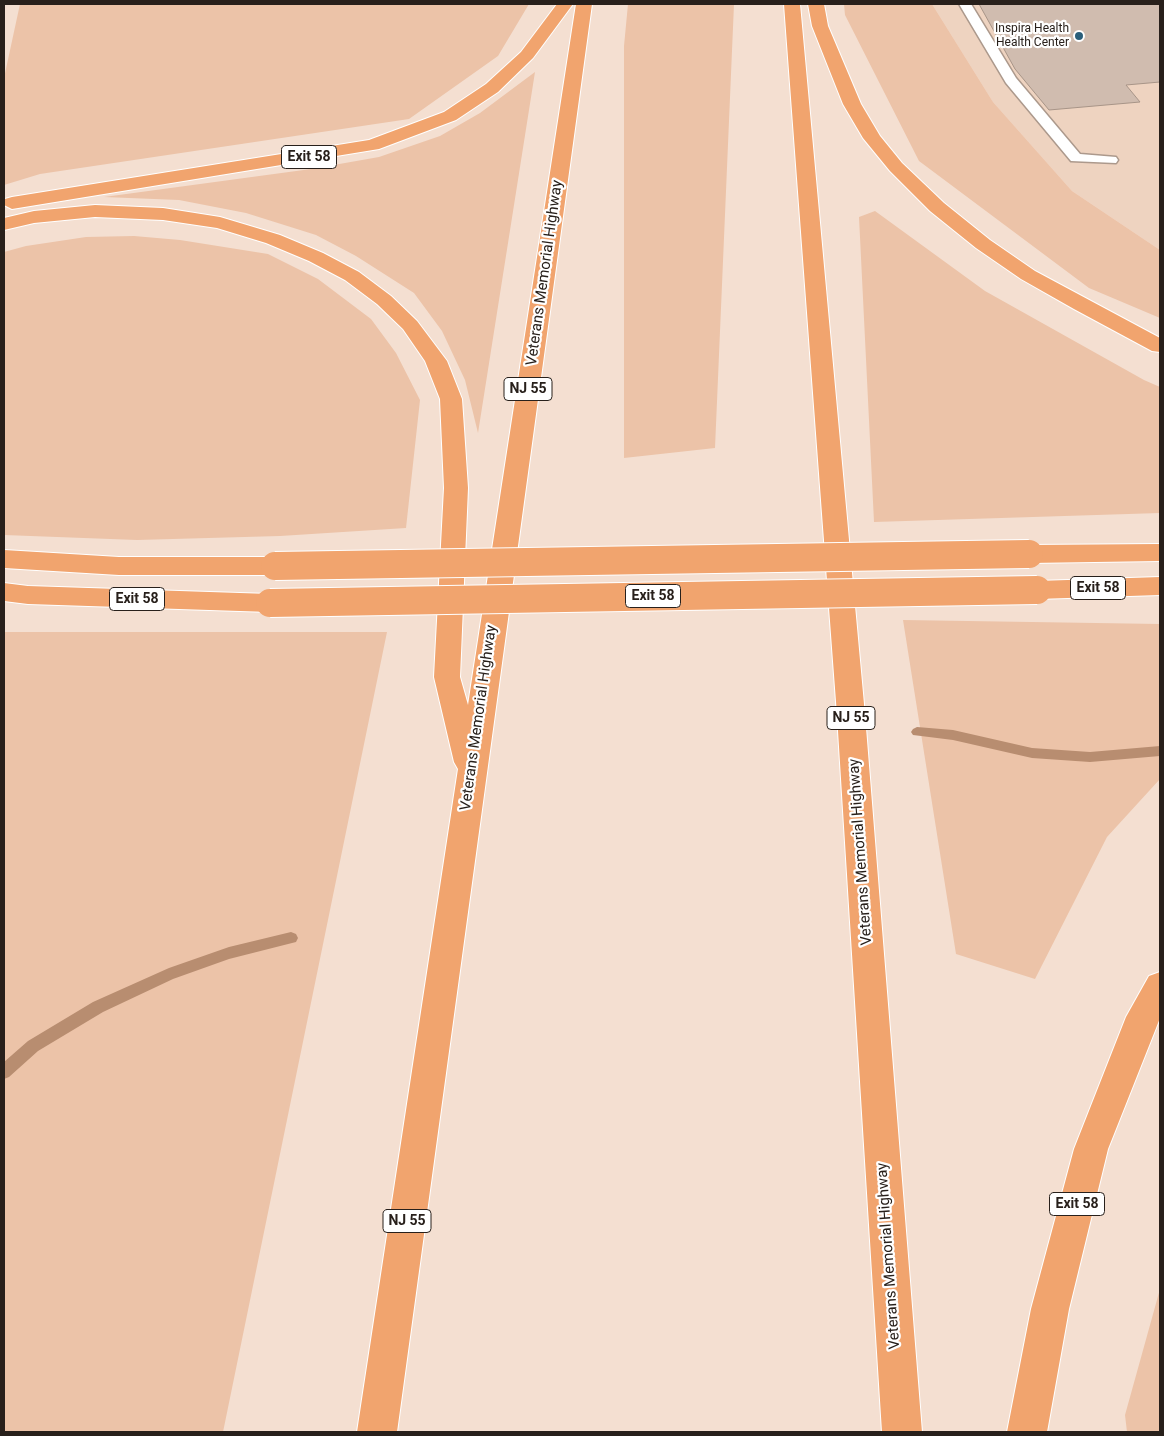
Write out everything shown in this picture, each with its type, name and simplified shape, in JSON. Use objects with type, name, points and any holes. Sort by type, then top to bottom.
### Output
[{"type":"highway","name":"Exit 58","points":[[4,205],[157,178],[300,158],[373,145],[450,116],[492,88],[527,55],[565,4]]},
{"type":"highway","name":"Veterans Memorial Highway","points":[[377,1432],[470,774],[584,4]]},
{"type":"highway","name":"Veterans Memorial Highway","points":[[792,4],[851,715],[902,1432]]},
{"type":"highway","points":[[816,4],[820,26],[852,104],[872,138],[896,167],[937,207],[983,244],[1028,275],[1160,346]]},
{"type":"highway","points":[[4,224],[34,217],[95,211],[163,214],[220,223],[273,239],[316,257],[352,276],[384,300],[410,325],[436,361],[451,399],[456,488],[447,677],[470,774]]},
{"type":"highway","points":[[4,559],[119,566],[275,566],[1160,552]]},
{"type":"highway","name":"Exit 58","points":[[4,592],[28,595],[270,603],[1037,590],[1160,586]]},
{"type":"highway","name":"Exit 58","points":[[1027,1432],[1050,1309],[1091,1149],[1138,1028],[1160,986]]},
{"type":"lane","points":[[965,4],[1011,80],[1076,158],[1112,160]]},
{"type":"shaded area","points":[[20,4],[529,4],[498,56],[409,119],[40,174],[4,185],[4,78]]},
{"type":"shaded area","points":[[628,4],[734,4],[715,448],[624,458],[624,46]]},
{"type":"shaded area","points":[[844,4],[932,4],[993,102],[1072,191],[1160,250],[1160,318],[1089,288],[919,161],[845,15]]},
{"type":"shaded area","points":[[932,4],[1160,4],[1160,250],[1072,191],[993,102]]},
{"type":"shaded area","points":[[535,72],[478,433],[465,380],[442,331],[414,293],[356,256],[316,235],[246,213],[179,200],[104,197],[311,169],[379,157],[440,136],[480,113]]},
{"type":"shaded area","points":[[875,211],[985,291],[1144,380],[1160,387],[1160,513],[874,522],[859,217]]},
{"type":"shaded area","points":[[134,236],[180,240],[268,254],[318,279],[371,319],[396,353],[420,400],[406,528],[280,536],[137,540],[4,535],[4,252],[26,246],[86,237]]},
{"type":"shaded area","points":[[903,620],[1160,624],[1160,779],[1107,837],[1035,979],[956,954]]},
{"type":"shaded area","points":[[4,632],[387,632],[223,1432],[4,1432]]},
{"type":"shaded area","points":[[1160,1289],[1160,1432],[1127,1432],[1125,1415]]},
{"type":"building","name":"Inspira Health Health Center","points":[[979,4],[1160,4],[1160,82],[1126,85],[1140,102],[1049,110],[1015,69]]},
{"type":"waterway","points":[[917,732],[953,735],[1032,753],[1090,757],[1160,751]]},
{"type":"waterway","points":[[4,1072],[33,1046],[98,1007],[169,974],[229,953],[291,938]]},
{"type":"place","name":"Inspira Health Health Center","points":[[1079,36]]}]
